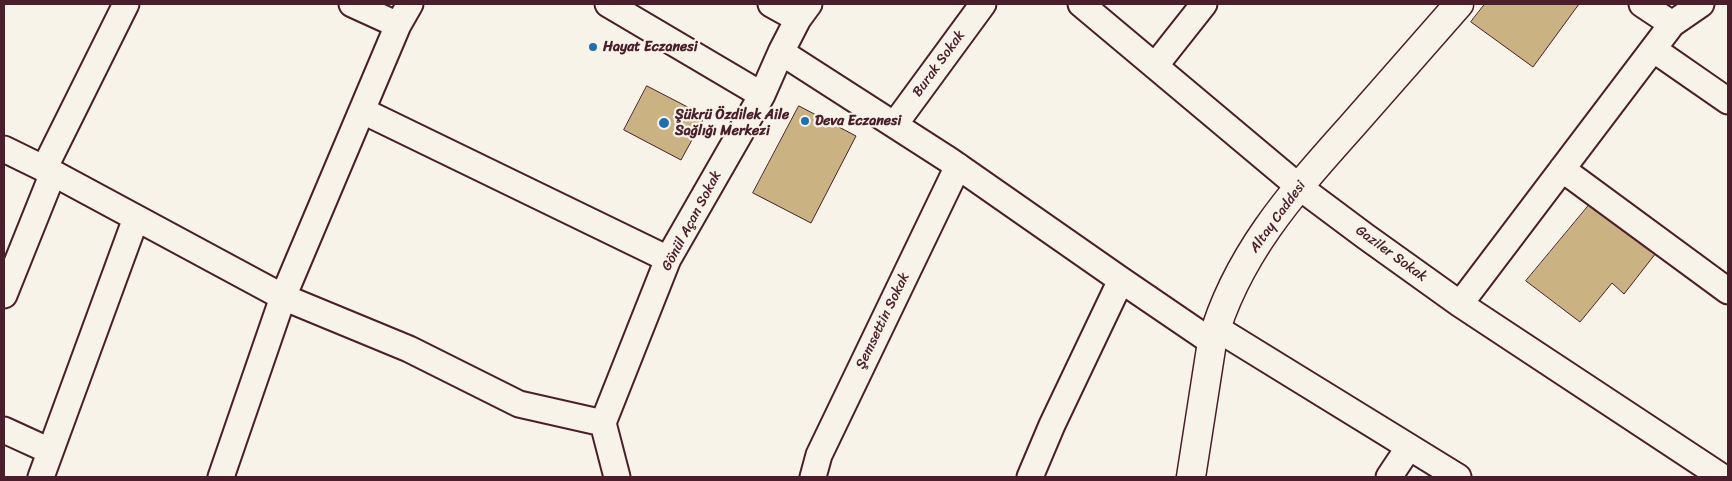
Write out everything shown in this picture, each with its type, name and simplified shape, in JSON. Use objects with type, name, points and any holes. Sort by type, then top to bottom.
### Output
[{"type":"main road","name":"Altay Caddesi","points":[[1192,477],[1214,335],[1236,281],[1262,235],[1298,186],[1459,4]]},
{"type":"street","points":[[4,295],[49,171],[126,4]]},
{"type":"street","points":[[352,4],[398,26]]},
{"type":"street","points":[[221,477],[283,297],[398,26],[410,4]]},
{"type":"street","points":[[608,4],[762,95]]},
{"type":"street","points":[[771,4],[803,11]]},
{"type":"street","name":"Burak Sokak","points":[[895,124],[983,4]]},
{"type":"street","name":"Gaziler Sokak","points":[[1080,4],[1298,186],[1460,304],[1722,477]]},
{"type":"street","points":[[1155,66],[1204,4]]},
{"type":"street","points":[[1642,4],[1672,24]]},
{"type":"street","points":[[1460,304],[1672,24],[1701,4]]},
{"type":"street","name":"Gönül Açan Sokak","points":[[604,423],[668,259],[762,95],[781,52],[803,11]]},
{"type":"street","points":[[1653,49],[1728,101]]},
{"type":"street","points":[[781,52],[958,166],[1120,280],[1458,477]]},
{"type":"street","points":[[363,111],[668,259]]},
{"type":"street","points":[[4,149],[49,171],[283,297],[410,350],[519,404],[604,423],[617,477]]},
{"type":"street","name":"Şemsettin Sokak","points":[[813,477],[820,455],[858,372],[958,166]]},
{"type":"street","points":[[1562,169],[1728,291]]},
{"type":"street","points":[[40,477],[136,218]]},
{"type":"street","points":[[1030,477],[1052,425],[1120,280]]},
{"type":"street","points":[[4,430],[50,451]]},
{"type":"street","points":[[1389,477],[1409,447]]},
{"type":"building","points":[[1485,4],[1579,4],[1533,67],[1471,22]]},
{"type":"building","name":"Şükrü Özdilek Aile Sağlığı Merkezi","points":[[647,86],[705,116],[681,160],[624,130]]},
{"type":"building","points":[[799,106],[856,136],[811,223],[753,193]]},
{"type":"building","points":[[1590,204],[1656,253],[1624,294],[1612,283],[1580,322],[1526,281]]},
{"type":"place","name":"Hayat Eczanesi","points":[[593,47]]},
{"type":"place","name":"Deva Eczanesi","points":[[805,121]]},
{"type":"place","name":"Şükrü Özdilek Aile Sağlığı Merkezi","points":[[664,123]]}]
